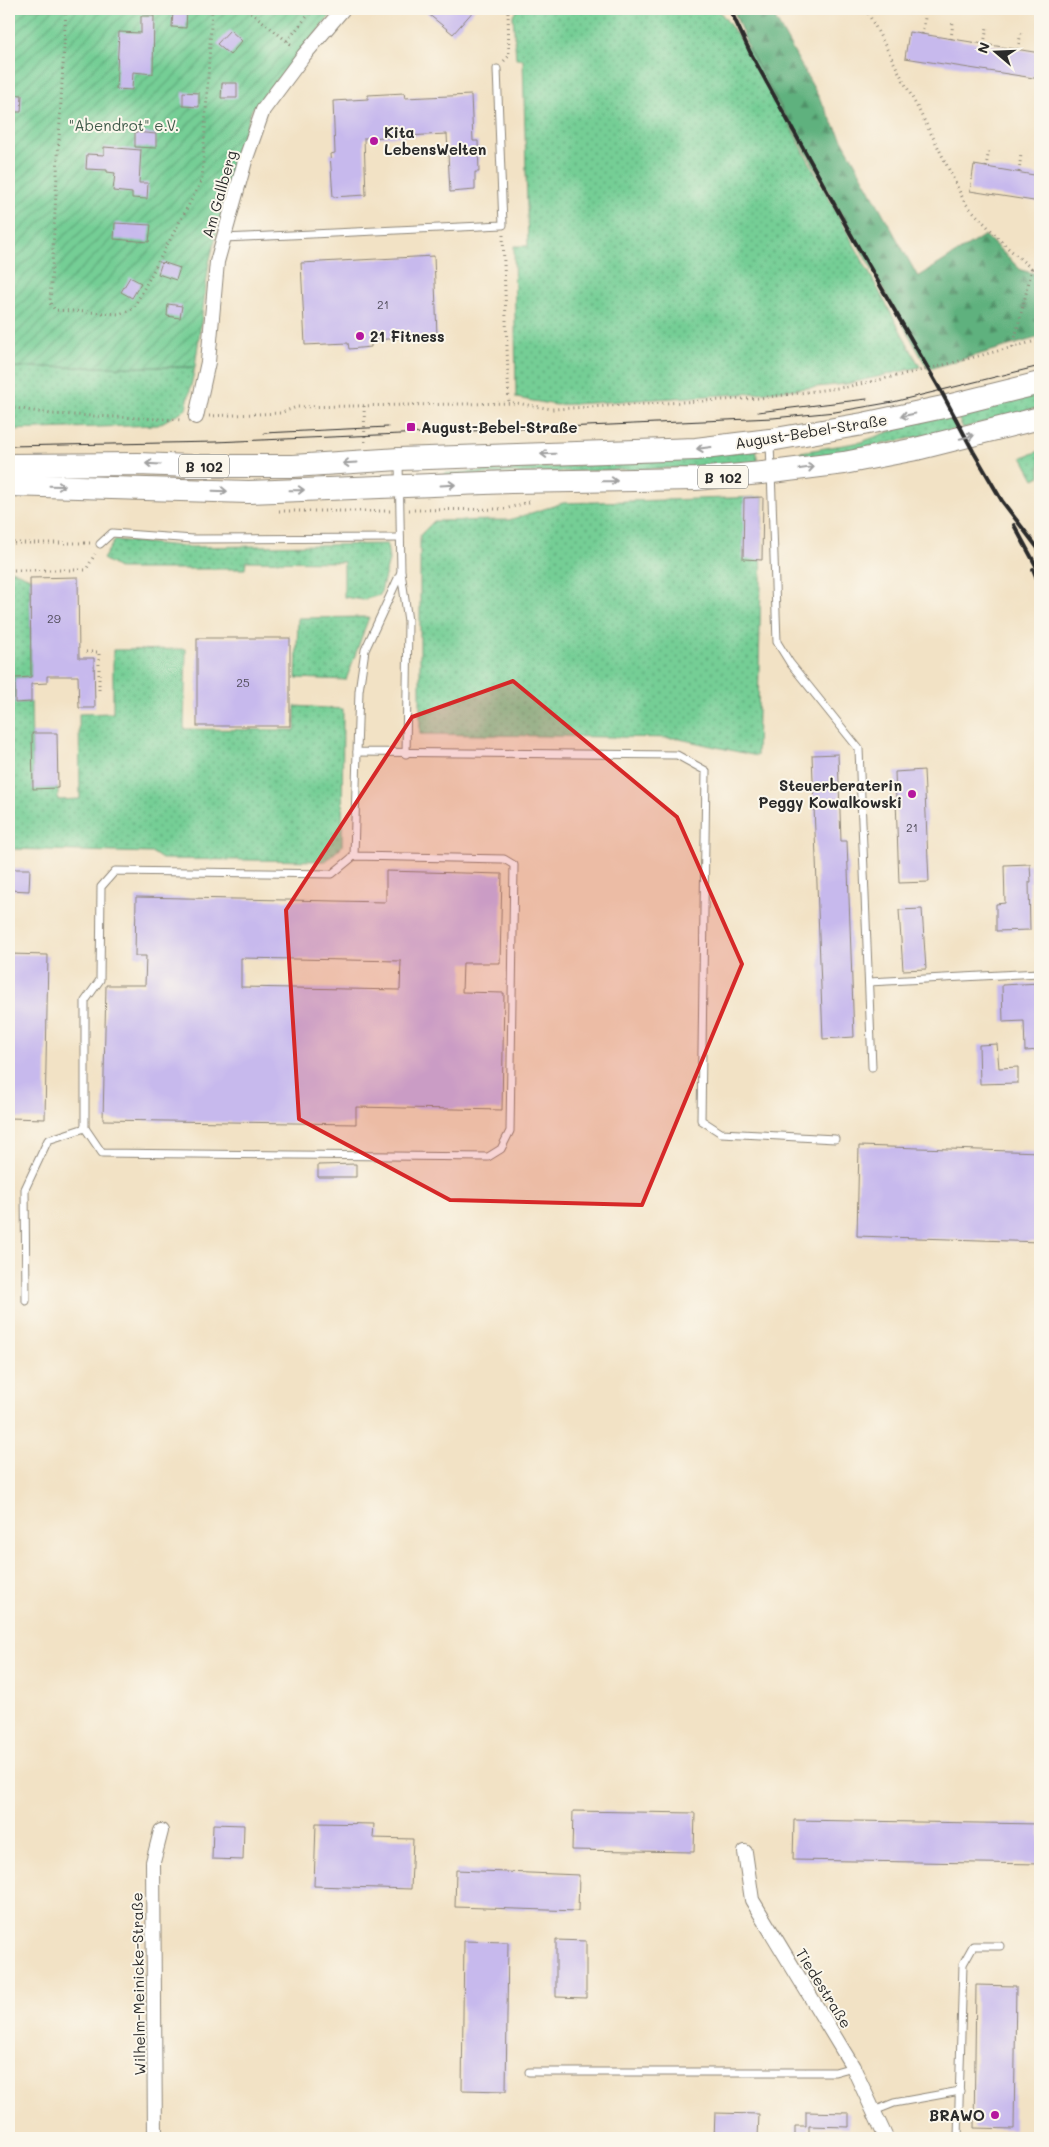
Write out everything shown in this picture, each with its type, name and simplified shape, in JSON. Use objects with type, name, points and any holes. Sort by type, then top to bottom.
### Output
[{"type":"main road","name":"August-Bebel-Straße","points":[[9,465],[293,466],[399,459],[696,449],[770,440],[863,424],[1040,383]]},
{"type":"main road","name":"B 102","points":[[9,485],[249,492],[511,482],[696,479],[844,463],[916,449],[1040,418]]},
{"type":"street","name":"Am Gallberg","points":[[196,417],[208,362],[218,262],[245,161],[263,110],[304,55],[343,9]]},
{"type":"street","name":"Wilhelm-Meinicke-Straße","points":[[156,2138],[152,1862],[160,1831]]},
{"type":"street","name":"Tiedestraße","points":[[745,1852],[752,1900],[854,2067],[886,2138]]},
{"type":"lane","points":[[224,238],[503,224],[497,69]]},
{"type":"lane","points":[[770,440],[778,642],[790,664],[859,749],[872,1067]]},
{"type":"lane","points":[[399,459],[401,572],[408,621],[406,754]]},
{"type":"lane","points":[[100,544],[112,533],[193,539],[400,538]]},
{"type":"lane","points":[[354,856],[359,691],[366,650],[401,572]]},
{"type":"lane","points":[[357,752],[406,754],[677,755],[706,771],[701,1120],[721,1132],[835,1139]]},
{"type":"lane","points":[[354,856],[504,859],[514,865],[510,1131],[501,1149],[488,1157],[102,1152],[85,1128],[85,1001],[100,980],[101,886],[116,871],[332,874],[354,856]]},
{"type":"lane","points":[[869,982],[1040,973]]},
{"type":"lane","points":[[26,1301],[25,1189],[48,1140],[85,1128]]},
{"type":"lane","points":[[958,2138],[963,1964],[973,1946],[1000,1946]]},
{"type":"lane","points":[[529,2072],[835,2072],[854,2067]]},
{"type":"lane","points":[[874,2111],[894,2104],[960,2091]]},
{"type":"path","points":[[66,9],[50,303],[55,310],[119,314],[133,309],[202,180],[212,9]]},
{"type":"path","points":[[247,9],[304,55]]},
{"type":"path","points":[[288,41],[313,9]]},
{"type":"path","points":[[497,69],[509,56],[508,11],[510,9]]},
{"type":"path","points":[[866,9],[965,203],[1008,248],[1032,269],[1040,271]]},
{"type":"path","points":[[922,34],[925,18]]},
{"type":"path","points":[[951,38],[953,22]]},
{"type":"path","points":[[984,44],[987,27]]},
{"type":"path","points":[[1018,49],[1021,32]]},
{"type":"path","points":[[986,167],[989,149]]},
{"type":"path","points":[[1019,172],[1021,154]]},
{"type":"path","points":[[503,224],[509,404]]},
{"type":"path","points":[[1013,348],[1032,269]]},
{"type":"path","points":[[9,407],[51,414],[178,421],[196,417],[280,413],[297,406],[509,404],[552,409],[760,398],[846,386],[928,369],[1040,340]]},
{"type":"path","points":[[9,542],[100,544],[86,570],[9,570]]},
{"type":"path","points":[[86,652],[99,652],[99,695],[95,696]]},
{"type":"highlighted area","points":[[513,681],[677,817],[742,964],[642,1205],[450,1200],[299,1119],[286,910],[412,717]]},
{"type":"green space","name":"\"Abendrot\" e.V.","points":[[9,9],[336,9],[252,109],[235,163],[209,263],[195,367],[9,367]]},
{"type":"green space","points":[[519,9],[718,9],[750,52],[920,367],[846,384],[757,393],[556,405],[516,398],[514,246],[528,246],[523,59],[516,59],[513,15]]},
{"type":"green space","points":[[733,9],[770,9],[918,277],[985,235],[1021,270],[1040,275],[1040,337],[928,369],[750,52]]},
{"type":"green space","points":[[9,367],[195,367],[186,409],[158,425],[9,430]]},
{"type":"green space","points":[[1040,391],[1040,407],[963,428],[955,412]]},
{"type":"green space","points":[[949,414],[958,429],[800,460],[798,455],[801,452],[861,442],[911,424]]},
{"type":"green space","points":[[756,450],[758,465],[444,476],[444,473],[558,467]]},
{"type":"green space","points":[[1040,451],[1040,476],[1034,479],[1022,457]]},
{"type":"green space","points":[[763,497],[757,756],[675,738],[420,734],[420,535],[434,521],[509,520],[563,503]]},
{"type":"green space","points":[[115,540],[192,547],[387,544],[389,560],[380,595],[363,600],[344,597],[344,562],[246,561],[245,569],[120,569],[103,559]]},
{"type":"green space","points":[[9,569],[30,578],[31,677],[15,678],[15,702],[31,702],[33,788],[58,788],[58,800],[80,799],[79,714],[113,713],[113,650],[186,649],[184,729],[295,730],[295,706],[343,709],[342,846],[326,861],[162,859],[153,853],[9,849]]},
{"type":"green space","points":[[369,617],[346,680],[296,678],[298,618]]},
{"type":"building","points":[[173,9],[187,9],[186,28],[172,27]]},
{"type":"building","points":[[422,9],[475,9],[453,34]]},
{"type":"building","points":[[141,16],[154,16],[153,74],[133,72],[132,90],[116,89],[119,32],[141,33]]},
{"type":"building","points":[[230,30],[242,41],[230,55],[217,44]]},
{"type":"building","points":[[909,32],[1040,53],[1040,79],[905,58]]},
{"type":"building","points":[[222,83],[237,83],[237,98],[221,98]]},
{"type":"building","points":[[183,92],[199,93],[199,107],[183,106]]},
{"type":"building","points":[[404,93],[405,98],[471,95],[473,141],[478,141],[479,172],[475,172],[475,190],[450,192],[447,134],[364,138],[366,195],[333,197],[330,154],[335,153],[333,101],[368,99],[368,95]]},
{"type":"building","points":[[9,94],[22,95],[21,112],[9,112]]},
{"type":"building","points":[[135,132],[156,134],[156,148],[135,147]]},
{"type":"building","points":[[104,147],[141,150],[139,183],[148,183],[147,199],[132,198],[132,193],[113,191],[115,173],[107,172],[107,170],[86,169],[87,154],[104,155]]},
{"type":"building","points":[[974,165],[1040,176],[1040,202],[970,191]]},
{"type":"building","points":[[115,223],[151,225],[149,242],[114,239]]},
{"type":"building","points":[[434,256],[437,336],[371,340],[371,347],[349,349],[348,343],[305,345],[301,263]]},
{"type":"building","points":[[162,262],[180,268],[176,280],[158,274]]},
{"type":"building","points":[[130,277],[141,283],[132,298],[121,292]]},
{"type":"building","points":[[168,304],[182,306],[180,318],[167,316]]},
{"type":"building","points":[[763,497],[762,560],[743,559],[744,498]]},
{"type":"building","points":[[78,577],[79,658],[94,658],[95,708],[79,708],[78,676],[47,676],[47,683],[31,684],[31,702],[15,703],[15,678],[31,677],[30,578]]},
{"type":"building","points":[[197,638],[290,638],[290,726],[197,726]]},
{"type":"building","points":[[32,733],[57,733],[58,788],[33,789]]},
{"type":"building","points":[[838,754],[841,841],[847,841],[854,1037],[823,1039],[812,755]]},
{"type":"building","points":[[924,770],[929,882],[899,883],[895,772]]},
{"type":"building","points":[[1030,864],[1030,930],[996,931],[996,904],[1005,903],[1004,865]]},
{"type":"building","points":[[9,869],[30,869],[29,891],[9,890]]},
{"type":"building","points":[[386,871],[502,874],[500,963],[463,963],[462,992],[504,993],[502,1110],[356,1107],[356,1124],[103,1120],[106,985],[145,985],[146,956],[135,956],[136,897],[386,902]],"holes":[[[241,958],[401,961],[400,990],[241,987]]]},
{"type":"building","points":[[922,909],[926,969],[903,970],[899,910]]},
{"type":"building","points":[[9,954],[48,955],[45,1119],[9,1118]]},
{"type":"building","points":[[1040,983],[1040,1050],[1025,1051],[1024,1021],[1003,1022],[1002,985]]},
{"type":"building","points":[[997,1044],[999,1068],[1018,1067],[1018,1083],[980,1084],[979,1045]]},
{"type":"building","points":[[859,1146],[1040,1152],[1040,1242],[857,1236]]},
{"type":"building","points":[[356,1164],[356,1177],[318,1177],[318,1165]]},
{"type":"building","points":[[573,1811],[695,1813],[694,1852],[572,1850]]},
{"type":"building","points":[[794,1820],[1040,1824],[1040,1864],[793,1860]]},
{"type":"building","points":[[316,1823],[374,1824],[373,1838],[413,1839],[411,1889],[314,1886]]},
{"type":"building","points":[[213,1824],[244,1825],[243,1860],[212,1859]]},
{"type":"building","points":[[456,1870],[579,1875],[578,1911],[455,1907]]},
{"type":"building","points":[[556,1940],[586,1941],[586,1998],[556,1997]]},
{"type":"building","points":[[464,1941],[508,1942],[506,2091],[462,2090]]},
{"type":"building","points":[[976,1985],[1016,1986],[1014,2129],[974,2128]]},
{"type":"building","points":[[806,2112],[849,2113],[849,2127],[809,2126],[809,2138],[795,2138],[795,2126],[806,2126]]},
{"type":"building","points":[[715,2113],[759,2114],[758,2138],[714,2138]]},
{"type":"tram line","points":[[9,446],[215,442],[773,418],[835,412],[893,402],[1040,366]]},
{"type":"tram line","points":[[758,412],[867,399]]},
{"type":"tram line","points":[[264,433],[388,427]]},
{"type":"railway","points":[[730,9],[750,52],[973,451],[1002,501],[1040,551]]},
{"type":"railway","points":[[1014,525],[1040,573]]},
{"type":"railway","points":[[1033,569],[1040,586]]},
{"type":"place","name":"Kita LebensWelten","points":[[374,141]]},
{"type":"place","name":"21 Fitness","points":[[360,336]]},
{"type":"place","name":"August-Bebel-Straße","points":[[411,427]]},
{"type":"place","name":"Steuerberaterin Peggy Kowalkowski","points":[[912,794]]},
{"type":"place","name":"BRAWO","points":[[995,2115]]}]
